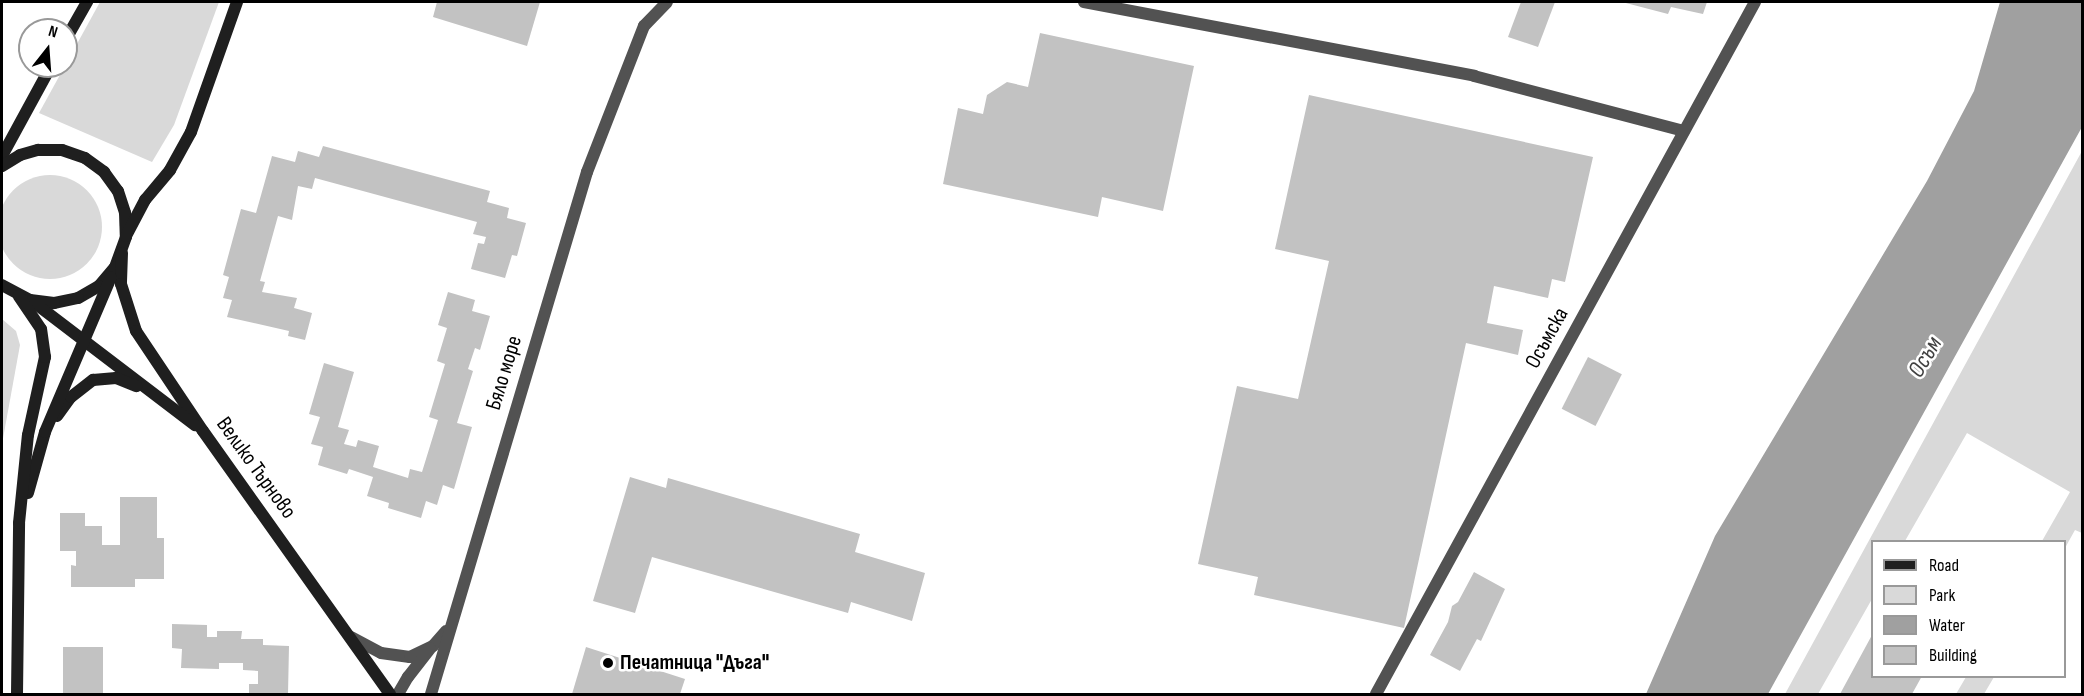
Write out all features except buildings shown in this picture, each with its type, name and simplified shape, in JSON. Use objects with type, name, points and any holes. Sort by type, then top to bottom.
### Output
[{"type":"street","points":[[78,18],[87,2]]},
{"type":"street","points":[[126,237],[145,200],[170,170],[191,132],[237,2]]},
{"type":"street","name":"Бяло море","points":[[351,637],[381,653],[410,657],[433,646],[449,628],[587,172],[644,26],[667,2]]},
{"type":"street","points":[[1084,2],[1474,76],[1683,131]]},
{"type":"street","name":"Осъмска","points":[[1376,694],[1755,2]]},
{"type":"street","points":[[2,156],[44,78]]},
{"type":"street","name":"Велико Търново","points":[[2,166],[20,155],[38,150],[62,150],[85,158],[104,172],[118,191],[126,213],[121,284],[136,331],[203,431],[390,694]]},
{"type":"street","name":"Велико Търново","points":[[3,288],[25,298],[54,303],[78,298],[99,286],[115,267],[122,253]]},
{"type":"street","points":[[19,523],[45,432],[115,267]]},
{"type":"street","points":[[25,298],[203,431]]},
{"type":"street","points":[[17,694],[19,523],[28,435],[45,357],[41,329],[25,298]]},
{"type":"street","points":[[45,432],[71,397],[93,380],[116,378],[154,393]]},
{"type":"street","points":[[431,694],[449,628]]},
{"type":"street","points":[[398,694],[408,676],[433,646]]},
{"type":"street","points":[[421,694],[435,676]]},
{"type":"green space","points":[[100,2],[219,2],[174,125],[152,162],[39,113],[58,78],[78,78],[78,42]]},
{"type":"green space","points":[[2082,151],[2082,533],[2075,530],[2066,546],[2066,540],[2043,540],[2070,492],[1967,433],[1906,540],[1871,540],[1871,601],[1818,694],[1785,694]]},
{"type":"green space","points":[[40,176],[60,176],[79,184],[93,198],[101,217],[101,237],[93,256],[79,270],[60,278],[40,278],[21,270],[7,256],[-1,237],[-1,217],[7,198],[21,184]]},
{"type":"green space","points":[[2,319],[16,331],[20,345],[2,444]]},
{"type":"green space","points":[[1965,678],[1993,678],[1984,694],[1956,694]]},
{"type":"water","name":"Осъм","points":[[2000,2],[2082,2],[2082,127],[1768,694],[1646,694],[1715,536],[1927,181],[1974,91]]},
{"type":"place","name":"Печатница \"Дъга\"","points":[[608,663]]}]
